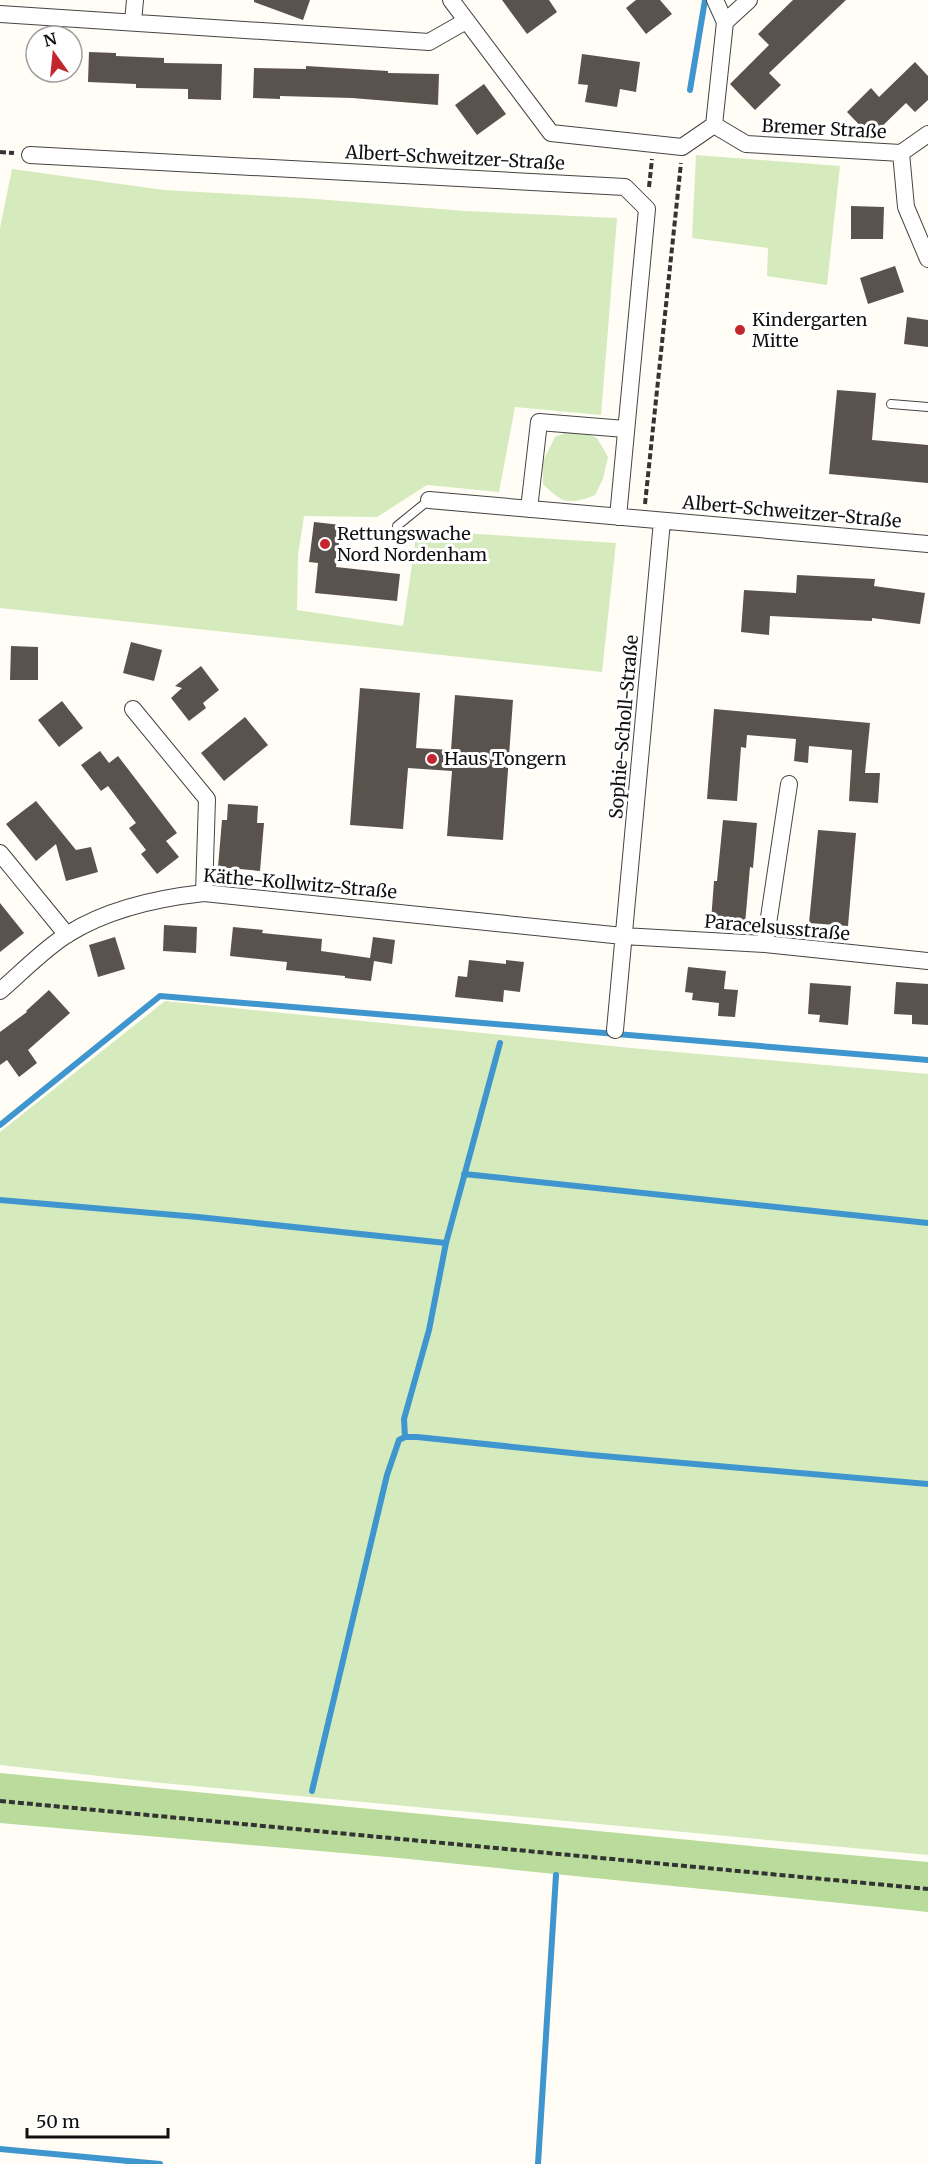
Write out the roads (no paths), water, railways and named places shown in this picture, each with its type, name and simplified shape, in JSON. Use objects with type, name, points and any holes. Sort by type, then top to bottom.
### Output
[{"type":"street","points":[[133,22],[135,0]]},
{"type":"street","points":[[451,0],[550,133],[682,147],[714,125],[725,22],[715,0]]},
{"type":"street","points":[[725,22],[749,0]]},
{"type":"street","points":[[0,14],[429,42],[466,21]]},
{"type":"street","name":"Bremer Straße","points":[[714,125],[746,144],[901,153],[928,134]]},
{"type":"street","name":"Bremer Straße","points":[[901,153],[906,207],[928,259]]},
{"type":"street","name":"Albert-Schweitzer-Straße","points":[[30,155],[625,187],[647,209],[626,429]]},
{"type":"street","points":[[529,509],[539,422],[626,429],[618,517]]},
{"type":"street","name":"Albert-Schweitzer-Straße","points":[[429,501],[928,544]]},
{"type":"street","name":"Sophie-Scholl-Straße","points":[[615,1030],[662,521]]},
{"type":"street","points":[[133,709],[207,799],[204,893]]},
{"type":"street","points":[[765,944],[789,784]]},
{"type":"street","points":[[0,854],[67,935]]},
{"type":"street","name":"Käthe-Kollwitz-Straße","points":[[0,991],[67,935],[98,918],[168,897],[204,893],[623,936]]},
{"type":"street","name":"Paracelsusstraße","points":[[623,936],[765,944],[928,961]]},
{"type":"lane","points":[[891,404],[928,407]]},
{"type":"lane","points":[[396,526],[429,501]]},
{"type":"waterway","points":[[690,90],[705,0]]},
{"type":"waterway","points":[[0,1125],[160,996],[928,1060]]},
{"type":"waterway","points":[[405,1437],[404,1419],[429,1330],[446,1243],[500,1043]]},
{"type":"waterway","points":[[464,1174],[928,1223]]},
{"type":"waterway","points":[[0,1200],[198,1217],[446,1243]]},
{"type":"waterway","points":[[312,1791],[387,1475],[399,1440],[405,1437],[928,1484]]},
{"type":"waterway","points":[[538,2164],[556,1875]]},
{"type":"waterway","points":[[0,2149],[160,2164]]},
{"type":"place","name":"Kindergarten Mitte","points":[[740,330]]},
{"type":"place","name":"Rettungswache Nord Nordenham","points":[[325,544]]},
{"type":"place","name":"Haus Tongern","points":[[432,759]]}]
